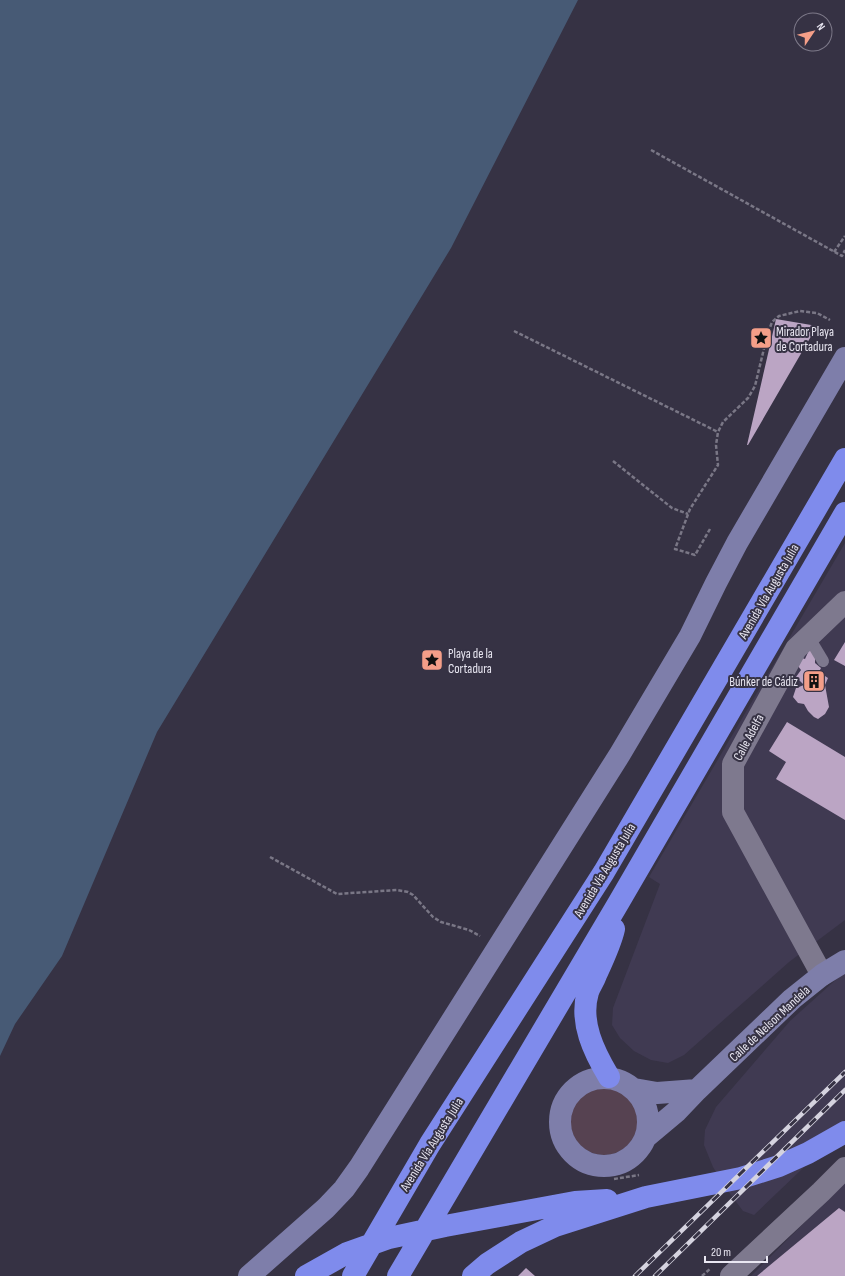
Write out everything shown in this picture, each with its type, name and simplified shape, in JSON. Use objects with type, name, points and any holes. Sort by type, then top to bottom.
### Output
[{"type":"highway","name":"Avenida Vía Augusta Julia","points":[[353,1276],[430,1144],[604,872],[845,459]]},
{"type":"highway","points":[[398,1276],[619,902],[845,513]]},
{"type":"highway","points":[[609,1078],[597,1058],[588,1032],[585,1013],[588,992],[598,972],[613,932],[619,902]]},
{"type":"highway","points":[[473,1276],[487,1264],[521,1242],[555,1226],[646,1197],[741,1178],[779,1166],[808,1153],[845,1132]]},
{"type":"highway","points":[[306,1276],[347,1253],[389,1238],[575,1202],[646,1197]]},
{"type":"street","points":[[249,1276],[312,1222],[344,1189],[359,1168],[620,754],[690,636],[737,544],[845,358]]},
{"type":"street","name":"Calle Adelfa","points":[[822,975],[733,812],[734,764],[796,649],[845,602]]},
{"type":"street","name":"Calle de Nelson Mandela","points":[[646,1137],[677,1111],[696,1090],[792,999],[822,975],[845,961]]},
{"type":"street","points":[[634,1088],[642,1099],[647,1111],[648,1124],[646,1137],[638,1150],[627,1160],[612,1165],[597,1166],[583,1161],[571,1151],[563,1138],[560,1123],[562,1108],[569,1095],[580,1084],[594,1078],[609,1078],[622,1081],[634,1088],[657,1092],[696,1090]]},
{"type":"street","points":[[731,1276],[821,1192],[843,1174]]},
{"type":"lane","points":[[808,636],[823,661]]},
{"type":"path","points":[[651,150],[834,252],[842,256],[845,250]]},
{"type":"path","points":[[834,252],[845,236]]},
{"type":"path","points":[[710,529],[695,555],[674,549],[690,509],[718,465],[716,445],[718,432],[724,422],[748,398],[755,386],[767,336],[772,322],[779,316],[800,311],[818,313],[830,320]]},
{"type":"path","points":[[514,331],[718,432]]},
{"type":"path","points":[[613,461],[672,508],[688,514]]},
{"type":"path","points":[[270,857],[337,894],[397,890],[408,892],[433,918],[441,922],[469,930],[487,939],[498,949]]},
{"type":"path","points":[[613,1179],[644,1174]]},
{"type":"shaded area","points":[[845,543],[845,920],[789,962],[684,1055],[668,1063],[651,1060],[634,1051],[620,1038],[612,1025],[613,1008],[660,884],[649,877]]},
{"type":"shaded area","points":[[845,973],[845,1128],[754,1215],[743,1211],[713,1167],[704,1145],[705,1130],[716,1107],[790,1021]]},
{"type":"shaded area","points":[[604,1087],[617,1090],[628,1097],[635,1108],[638,1121],[635,1134],[628,1145],[617,1152],[604,1155],[591,1152],[580,1145],[573,1134],[570,1121],[573,1108],[580,1097],[591,1090]]},
{"type":"shaded area","points":[[845,1183],[845,1276],[751,1276],[805,1222]]},
{"type":"water","points":[[0,0],[578,0],[451,248],[157,732],[62,956],[15,1024],[0,1056]]},
{"type":"building","points":[[776,319],[817,326],[747,445]]},
{"type":"building","points":[[845,642],[845,666],[834,660]]},
{"type":"building","name":"Búnker de Cádiz","points":[[810,648],[815,653],[815,663],[821,668],[819,672],[828,678],[825,685],[829,707],[825,714],[818,719],[808,711],[804,704],[798,703],[793,697],[796,688],[804,685],[796,677],[801,670],[798,666],[802,658],[805,659]]},
{"type":"building","points":[[787,722],[845,757],[845,820],[776,779],[786,762],[769,751]]},
{"type":"building","points":[[839,1208],[845,1212],[845,1276],[757,1276]]},
{"type":"building","points":[[526,1268],[535,1276],[518,1276]]},
{"type":"railway","points":[[635,1276],[845,1072]]},
{"type":"railway","points":[[655,1276],[845,1090]]},
{"type":"place","name":"Mirador Playa de Cortadura","points":[[761,338]]},
{"type":"place","name":"Playa de la Cortadura","points":[[432,660]]},
{"type":"place","name":"Búnker de Cádiz","points":[[814,681]]}]
